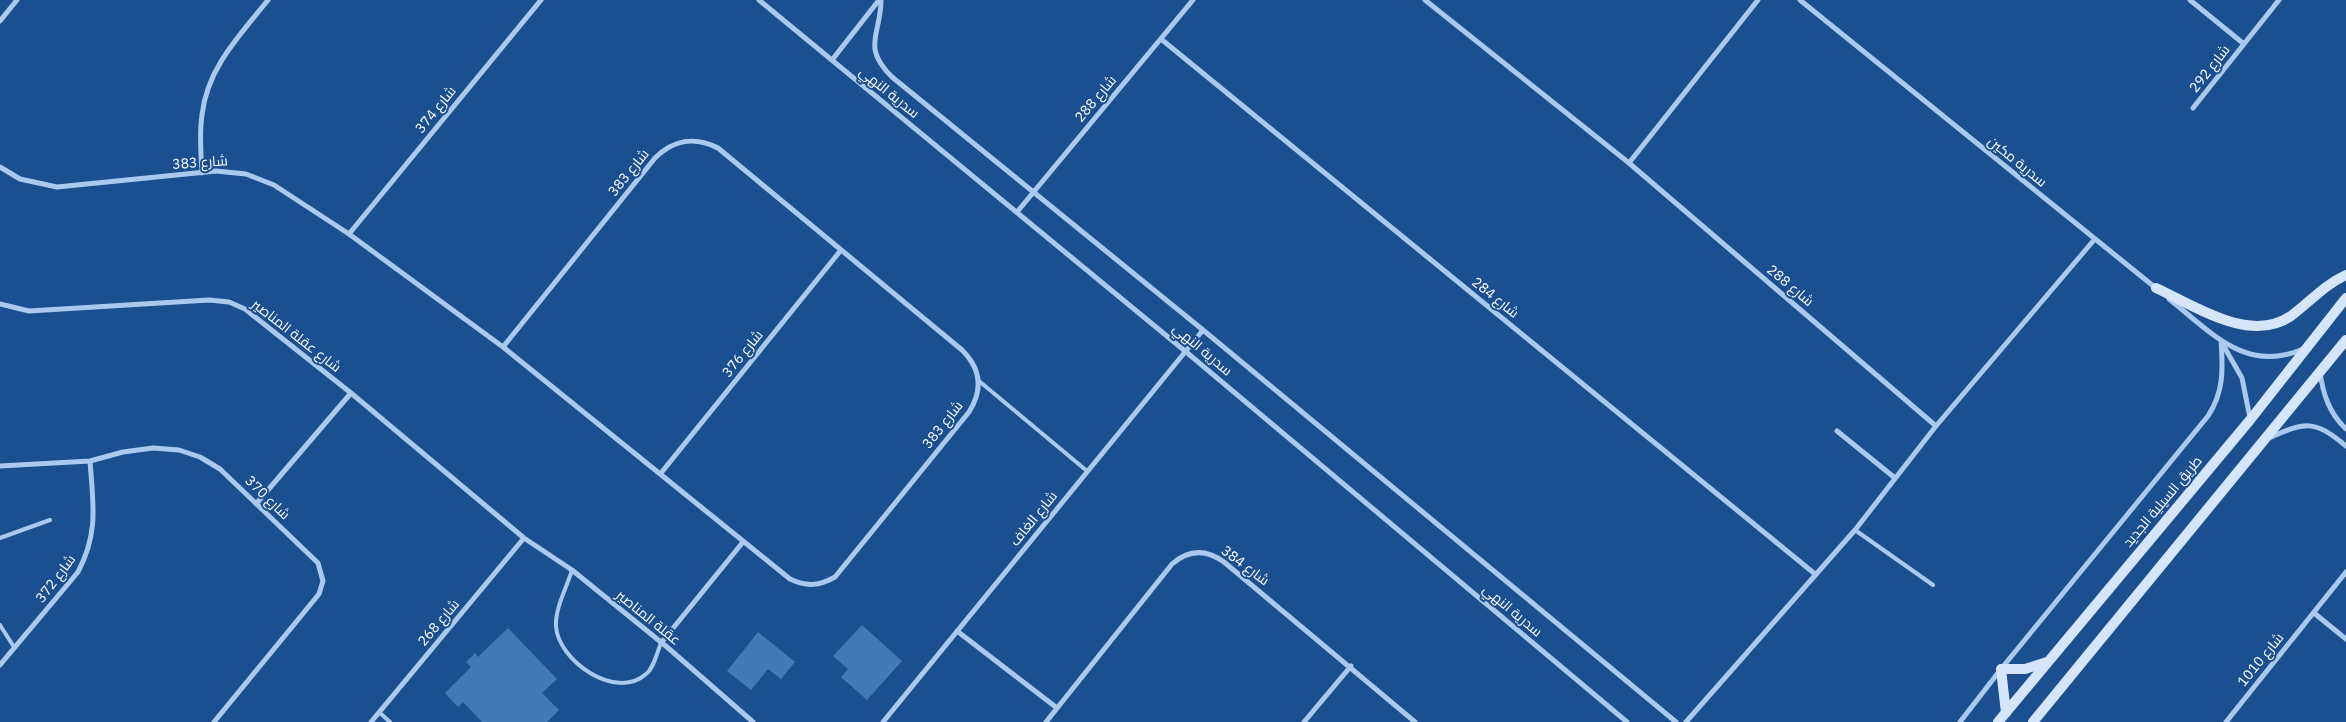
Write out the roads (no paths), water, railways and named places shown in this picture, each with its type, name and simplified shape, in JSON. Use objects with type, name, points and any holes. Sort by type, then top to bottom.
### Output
[{"type":"street","points":[[0,21],[17,0]]},
{"type":"street","points":[[202,173],[202,114],[214,73],[225,54],[268,0]]},
{"type":"street","name":"سدرية النهي","points":[[759,0],[1186,351],[1627,722]]},
{"type":"street","points":[[832,60],[880,0]]},
{"type":"street","points":[[880,0],[873,37],[878,59],[884,69],[1203,330],[1676,722]]},
{"type":"street","name":"شارع 288","points":[[1017,212],[1193,0]]},
{"type":"street","name":"شارع 288","points":[[1425,0],[1629,163],[1936,426]]},
{"type":"street","points":[[1629,163],[1758,0]]},
{"type":"street","name":"سدرية مكين","points":[[1800,0],[2094,240],[2233,349],[2263,357],[2278,357],[2307,347]]},
{"type":"street","name":"شارع 292","points":[[2190,0],[2244,44]]},
{"type":"street","name":"شارع 292","points":[[2194,108],[2279,0]]},
{"type":"street","name":"شارع 374","points":[[349,234],[537,1]]},
{"type":"street","name":"شارع 284","points":[[1160,39],[1815,574]]},
{"type":"street","name":"شارع 383","points":[[0,167],[20,178],[57,187],[231,171],[260,178],[274,185],[349,234],[503,347],[790,579],[801,584],[813,585],[824,583],[835,577],[969,412],[978,392],[979,381],[974,364],[962,350],[718,148],[702,141],[676,143],[655,158],[503,347]]},
{"type":"street","points":[[1686,722],[1692,719],[1815,574],[1855,530],[1936,426],[2094,240]]},
{"type":"street","name":"شارع 376","points":[[661,473],[841,250]]},
{"type":"street","points":[[2156,288],[2242,326],[2266,327],[2290,316],[2322,289],[2346,275]]},
{"type":"street","name":"طريق السيلية الجديد","points":[[1998,722],[2250,420],[2346,298]]},
{"type":"street","name":"شارع عقلة المناصير","points":[[0,304],[29,311],[209,300],[229,302],[245,309],[351,393],[524,538]]},
{"type":"street","name":"شارع الغاف","points":[[883,722],[1203,330]]},
{"type":"street","points":[[1960,722],[2001,669],[2208,416],[2220,394],[2222,381],[2221,340]]},
{"type":"street","name":"سدرية مكين","points":[[2221,340],[2242,378],[2250,420]]},
{"type":"street","points":[[2033,722],[2056,691],[2346,340]]},
{"type":"street","points":[[2320,372],[2322,392],[2334,416],[2346,429]]},
{"type":"street","points":[[256,504],[351,393]]},
{"type":"street","points":[[2266,439],[2295,426],[2309,425],[2325,430],[2346,446]]},
{"type":"street","points":[[1837,431],[1895,478]]},
{"type":"street","name":"شارع 370","points":[[0,466],[90,461],[124,452],[153,448],[179,450],[200,457],[220,469],[318,563],[323,574],[322,588],[214,722]]},
{"type":"street","name":"شارع 372","points":[[0,665],[78,572],[86,558],[91,544],[94,519],[90,461]]},
{"type":"street","name":"عقلة المناصير","points":[[524,538],[572,570],[753,722]]},
{"type":"street","name":"شارع 268","points":[[371,722],[524,538]]},
{"type":"street","points":[[661,643],[744,542]]},
{"type":"street","name":"شارع 384","points":[[1046,722],[1172,564],[1188,553],[1197,552],[1207,553],[1224,562],[1351,666],[1415,722]]},
{"type":"street","name":"شارع 1010","points":[[2226,722],[2346,572]]},
{"type":"street","points":[[2314,613],[2346,639]]},
{"type":"street","points":[[957,631],[1057,708]]},
{"type":"street","points":[[2001,669],[2025,669],[2048,661]]},
{"type":"street","points":[[1304,722],[1351,666]]},
{"type":"street","points":[[2001,669],[2006,713]]},
{"type":"lane","points":[[979,381],[1087,471]]},
{"type":"lane","points":[[0,538],[50,520]]},
{"type":"lane","points":[[1855,530],[1933,586]]},
{"type":"lane","points":[[572,570],[556,626],[563,646],[577,662],[604,681],[616,684],[627,683],[638,680],[648,673],[661,643]]},
{"type":"lane","points":[[0,625],[14,647]]},
{"type":"lane","points":[[379,712],[390,722]]}]
